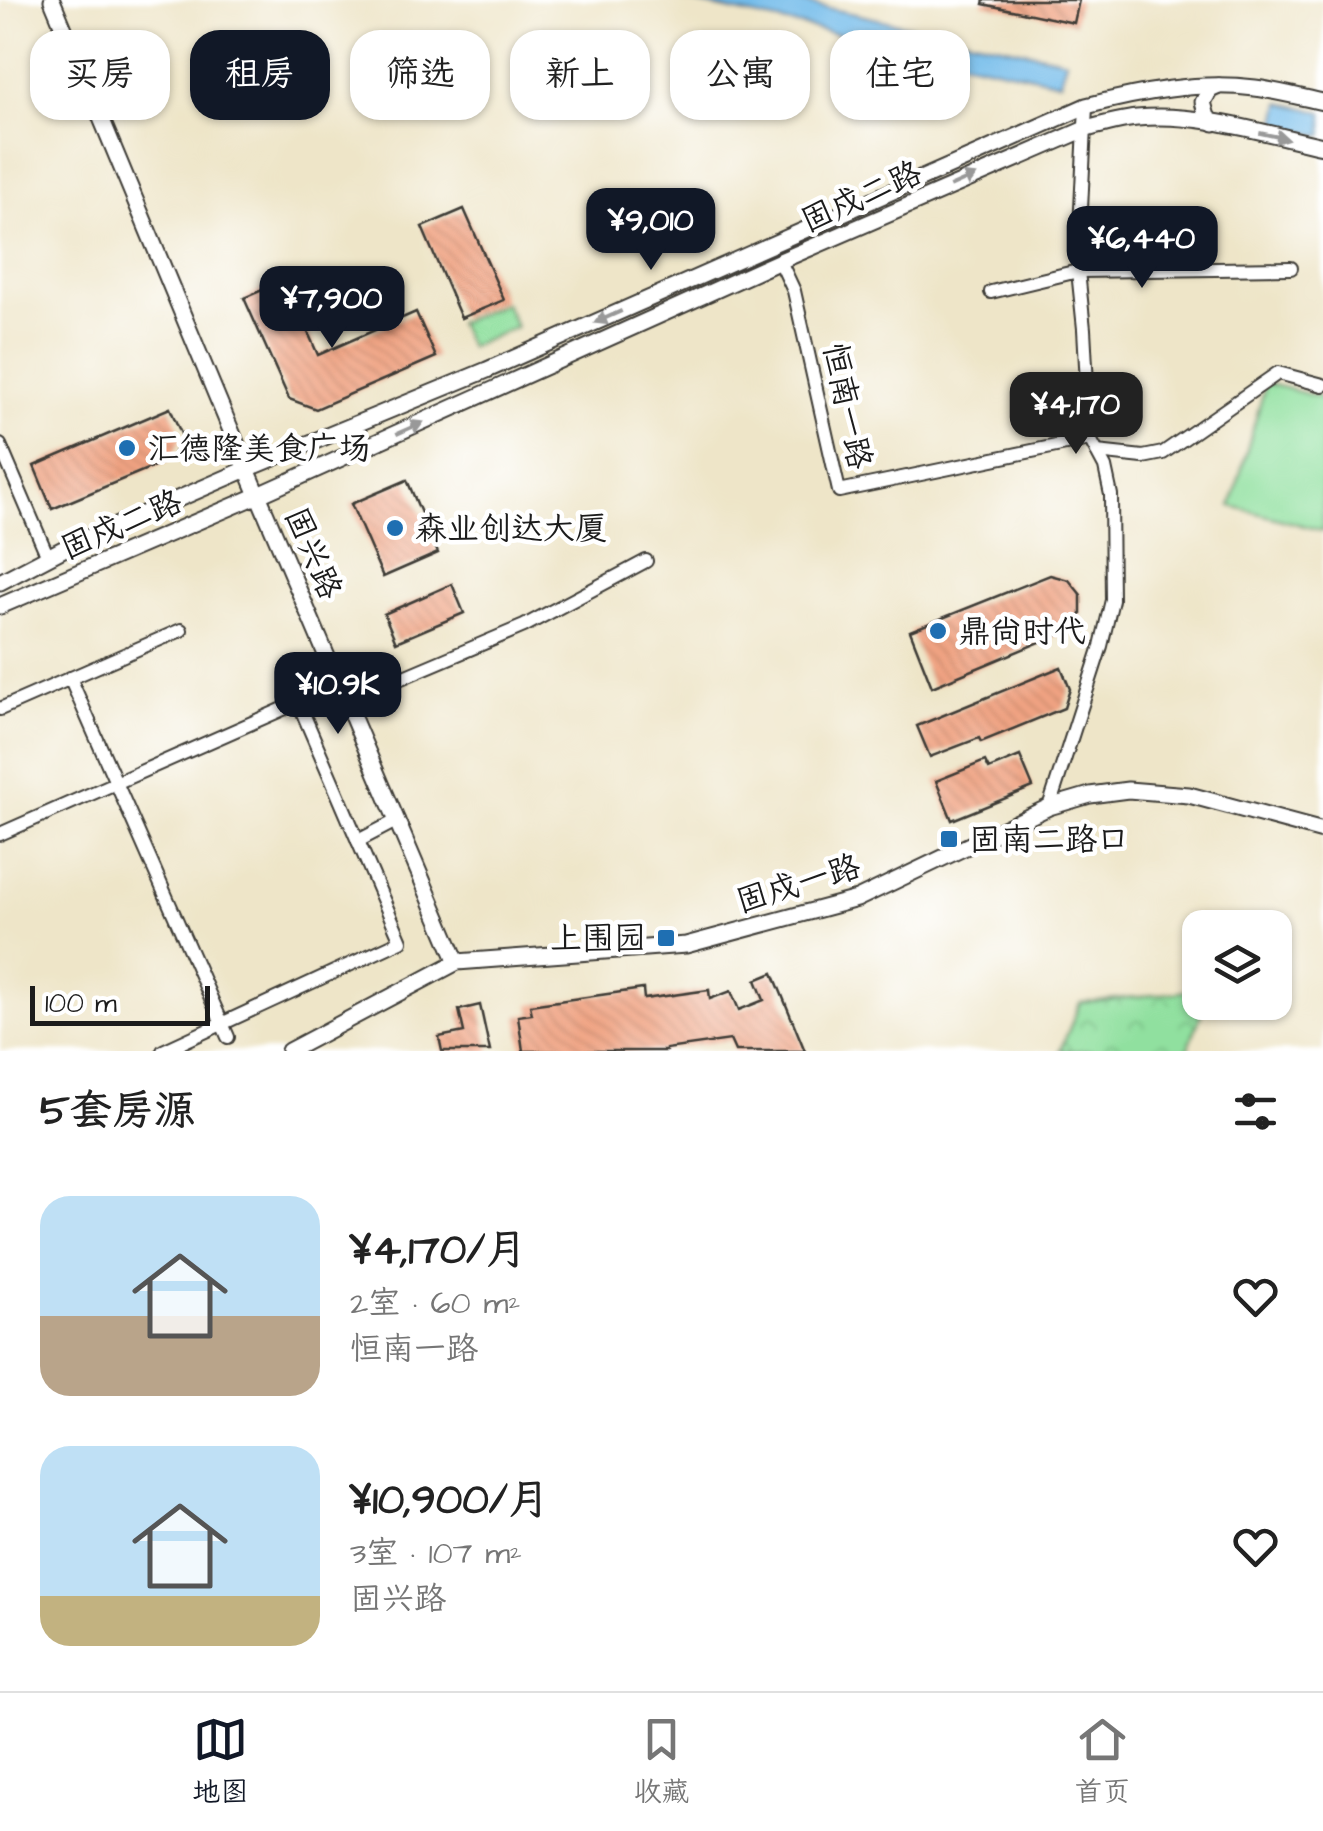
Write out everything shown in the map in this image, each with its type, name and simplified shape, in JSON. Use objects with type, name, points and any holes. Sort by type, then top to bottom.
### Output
[{"type":"street","name":"固兴路","points":[[52,0],[457,962]]},
{"type":"street","name":"固戍二路","points":[[0,582],[67,546],[487,370],[1086,106],[1145,93],[1219,86],[1255,88],[1323,102]]},
{"type":"street","points":[[1214,123],[1207,117],[1203,102],[1210,90],[1219,86]]},
{"type":"street","points":[[1049,807],[1102,646],[1112,600],[1111,496],[1105,468],[1094,445],[1078,271],[1086,106]]},
{"type":"street","name":"固戍二路","points":[[0,606],[1083,130],[1141,118],[1175,118],[1323,146]]},
{"type":"street","name":"恒南一路","points":[[780,261],[794,291],[838,491],[1094,445]]},
{"type":"street","points":[[991,292],[1078,271],[1291,268]]},
{"type":"street","points":[[1094,445],[1143,457],[1164,452],[1278,374],[1323,386]]},
{"type":"street","points":[[0,446],[48,557]]},
{"type":"street","points":[[347,700],[524,626],[646,561]]},
{"type":"street","points":[[0,709],[181,630]]},
{"type":"street","points":[[70,678],[225,1030]]},
{"type":"street","points":[[0,834],[340,684]]},
{"type":"street","points":[[163,1051],[225,1030],[401,942],[298,704]]},
{"type":"street","name":"固戍一路","points":[[289,1051],[457,962],[686,946],[857,898],[1049,807],[1090,794],[1128,790],[1189,795],[1323,832]]},
{"type":"street","points":[[358,841],[398,820]]},
{"type":"green space","points":[[505,303],[516,327],[469,347],[458,323]]},
{"type":"green space","points":[[1266,383],[1323,398],[1323,531],[1231,506]]},
{"type":"green space","points":[[1182,992],[1182,1020],[1199,1020],[1187,1051],[1060,1051],[1080,1003]]},
{"type":"water","points":[[681,0],[791,0],[928,30],[830,32]]},
{"type":"water","points":[[970,39],[1066,60],[1060,82],[970,63]]},
{"type":"water","points":[[1281,103],[1323,112],[1323,136],[1276,126]]},
{"type":"building","points":[[984,0],[1079,0],[1074,23],[983,4]]},
{"type":"building","points":[[464,209],[504,300],[461,318],[422,227]]},
{"type":"building","points":[[285,280],[318,355],[416,312],[436,357],[316,409],[289,399],[244,298]]},
{"type":"building","name":"汇德隆美食广场","points":[[170,408],[182,436],[171,459],[52,509],[34,466]]},
{"type":"building","name":"森业创达大厦","points":[[407,480],[438,553],[383,577],[351,504]]},
{"type":"building","name":"鼎尚时代","points":[[1050,575],[1069,580],[1081,595],[1077,623],[1069,630],[932,687],[910,631]]},
{"type":"building","points":[[452,584],[464,613],[396,642],[384,614]]},
{"type":"building","points":[[1061,667],[1070,689],[1064,708],[981,742],[979,738],[930,757],[917,726]]},
{"type":"building","points":[[1020,756],[1033,787],[952,820],[936,781],[985,761],[989,769]]},
{"type":"building","points":[[773,973],[805,1051],[735,1051],[730,1040],[666,1051],[523,1051],[518,1016],[532,1014],[530,1005],[643,989],[644,999],[709,990],[710,999],[731,991],[739,1010],[764,1000],[756,980]]},
{"type":"building","points":[[480,1005],[490,1051],[442,1051],[439,1037],[464,1032],[459,1010]]},
{"type":"place","name":"汇德隆美食广场","points":[[127,448]]},
{"type":"place","name":"森业创达大厦","points":[[395,528]]},
{"type":"place","name":"鼎尚时代","points":[[938,631]]},
{"type":"place","name":"固南二路口","points":[[949,839]]},
{"type":"place","name":"上围园","points":[[666,938]]}]
